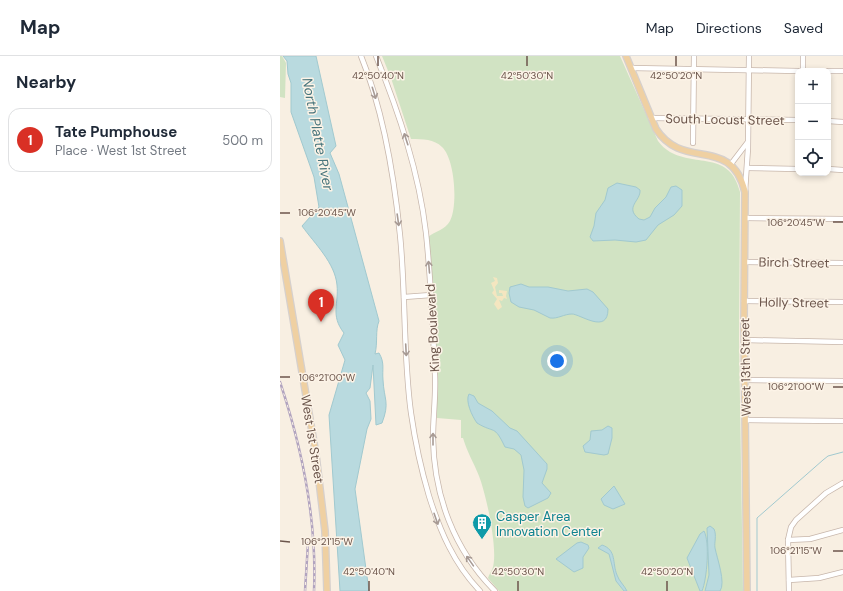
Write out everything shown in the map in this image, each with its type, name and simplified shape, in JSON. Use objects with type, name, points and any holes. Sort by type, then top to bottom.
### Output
[{"type":"main road","points":[[626,56],[651,118],[661,137],[676,149],[713,156],[731,164],[740,176],[745,192]]},
{"type":"main road","name":"West 13th Street","points":[[745,192],[744,301],[748,591]]},
{"type":"main road","name":"West 1st Street","points":[[280,241],[317,462],[325,531],[327,591]]},
{"type":"street","name":"King Boulevard","points":[[361,56],[375,94],[388,150],[400,236],[411,412],[416,447],[437,520],[456,560],[480,591]]},
{"type":"street","name":"King Boulevard","points":[[376,56],[391,92],[408,145],[420,197],[426,232],[435,377],[434,457],[442,499],[451,527],[466,554],[479,573],[495,591]]},
{"type":"street","points":[[693,143],[694,56]]},
{"type":"street","name":"West 13th Street","points":[[745,192],[748,168],[747,143],[749,56]]},
{"type":"street","points":[[803,56],[803,68]]},
{"type":"street","points":[[632,68],[795,71]]},
{"type":"street","points":[[831,71],[843,71]]},
{"type":"street","name":"South Locust Street","points":[[651,118],[795,120]]},
{"type":"street","points":[[831,121],[843,122]]},
{"type":"street","points":[[731,164],[747,143]]},
{"type":"street","points":[[748,168],[795,169]]},
{"type":"street","points":[[831,169],[843,170]]},
{"type":"street","points":[[745,218],[843,219]]},
{"type":"street","name":"Birch Street","points":[[745,262],[843,263]]},
{"type":"street","points":[[404,297],[431,295]]},
{"type":"street","name":"Holly Street","points":[[744,301],[843,302]]},
{"type":"street","points":[[745,340],[843,342]]},
{"type":"street","points":[[745,380],[843,381]]},
{"type":"street","points":[[746,420],[843,421]]},
{"type":"street","points":[[789,591],[788,540],[790,531],[796,520],[832,488],[843,483]]},
{"type":"street","points":[[431,502],[442,499]]},
{"type":"street","points":[[788,540],[818,538],[843,530]]},
{"type":"street","points":[[789,580],[819,578],[843,572]]},
{"type":"green space","points":[[280,56],[282,56],[286,63],[285,98],[280,97]]},
{"type":"green space","points":[[382,56],[620,56],[658,141],[666,150],[691,159],[721,165],[729,171],[735,179],[740,192],[739,339],[743,591],[499,591],[488,578],[493,567],[494,547],[488,508],[482,484],[463,438],[461,438],[461,420],[437,418],[437,356],[428,237],[443,228],[450,221],[454,205],[454,183],[450,162],[446,153],[439,144],[428,140],[411,139],[391,78]]},
{"type":"sand","points":[[493,277],[497,278],[498,283],[495,287],[497,296],[503,296],[502,293],[499,293],[499,290],[507,291],[507,299],[504,298],[502,301],[499,300],[502,307],[498,310],[494,304],[497,299],[492,293],[494,290],[491,283],[495,281]]},
{"type":"water","name":"North Platte River","points":[[283,56],[316,56],[336,146],[330,153],[339,174],[379,321],[375,354],[379,353],[383,363],[386,410],[382,423],[376,425],[373,365],[370,388],[366,393],[370,401],[371,419],[367,429],[355,489],[369,591],[340,591],[329,415],[345,360],[338,345],[344,333],[337,321],[337,285],[333,269],[324,254],[302,226],[319,207],[314,177],[291,112],[291,83],[288,74],[287,61]]},
{"type":"water","points":[[617,183],[636,187],[640,190],[640,194],[633,207],[635,215],[639,219],[644,220],[650,217],[655,208],[666,197],[671,187],[676,186],[682,190],[682,206],[674,215],[658,225],[646,240],[636,242],[615,240],[593,241],[590,237],[594,226],[596,213],[605,200],[608,188]]},
{"type":"water","points":[[521,284],[529,287],[548,287],[568,291],[587,289],[593,292],[608,309],[607,317],[604,321],[599,322],[572,314],[550,318],[534,310],[519,307],[511,302],[509,293],[510,287]]},
{"type":"water","points":[[469,394],[474,396],[478,403],[492,411],[510,428],[517,431],[547,464],[547,469],[542,483],[551,493],[548,498],[528,508],[525,506],[523,497],[524,470],[521,455],[514,449],[505,447],[499,435],[494,430],[477,423],[468,404]]},
{"type":"water","points":[[608,426],[612,428],[612,438],[608,454],[604,455],[585,452],[583,446],[590,440],[591,431],[602,430]]},
{"type":"water","points":[[614,486],[625,504],[613,509],[604,505],[601,499]]},
{"type":"water","points":[[710,526],[714,529],[715,548],[722,577],[722,587],[720,591],[705,591],[709,575],[707,528]]},
{"type":"water","points":[[704,531],[707,543],[707,561],[704,585],[702,591],[700,591],[687,558],[700,534]]},
{"type":"water","points":[[581,542],[588,545],[589,548],[583,557],[583,568],[574,572],[556,559],[577,543]]},
{"type":"water","points":[[602,545],[610,550],[617,575],[627,591],[624,591],[616,581],[609,554],[598,548]]},
{"type":"waterway","points":[[757,591],[757,518],[828,456],[843,452]]},
{"type":"railway","points":[[280,382],[295,433],[306,485],[313,538],[314,591]]},
{"type":"railway","points":[[305,591],[308,543]]},
{"type":"place","name":"Tate Pumphouse","points":[[321,322]]},
{"type":"place","name":"Casper Area Innovation Center","points":[[482,540]]}]
